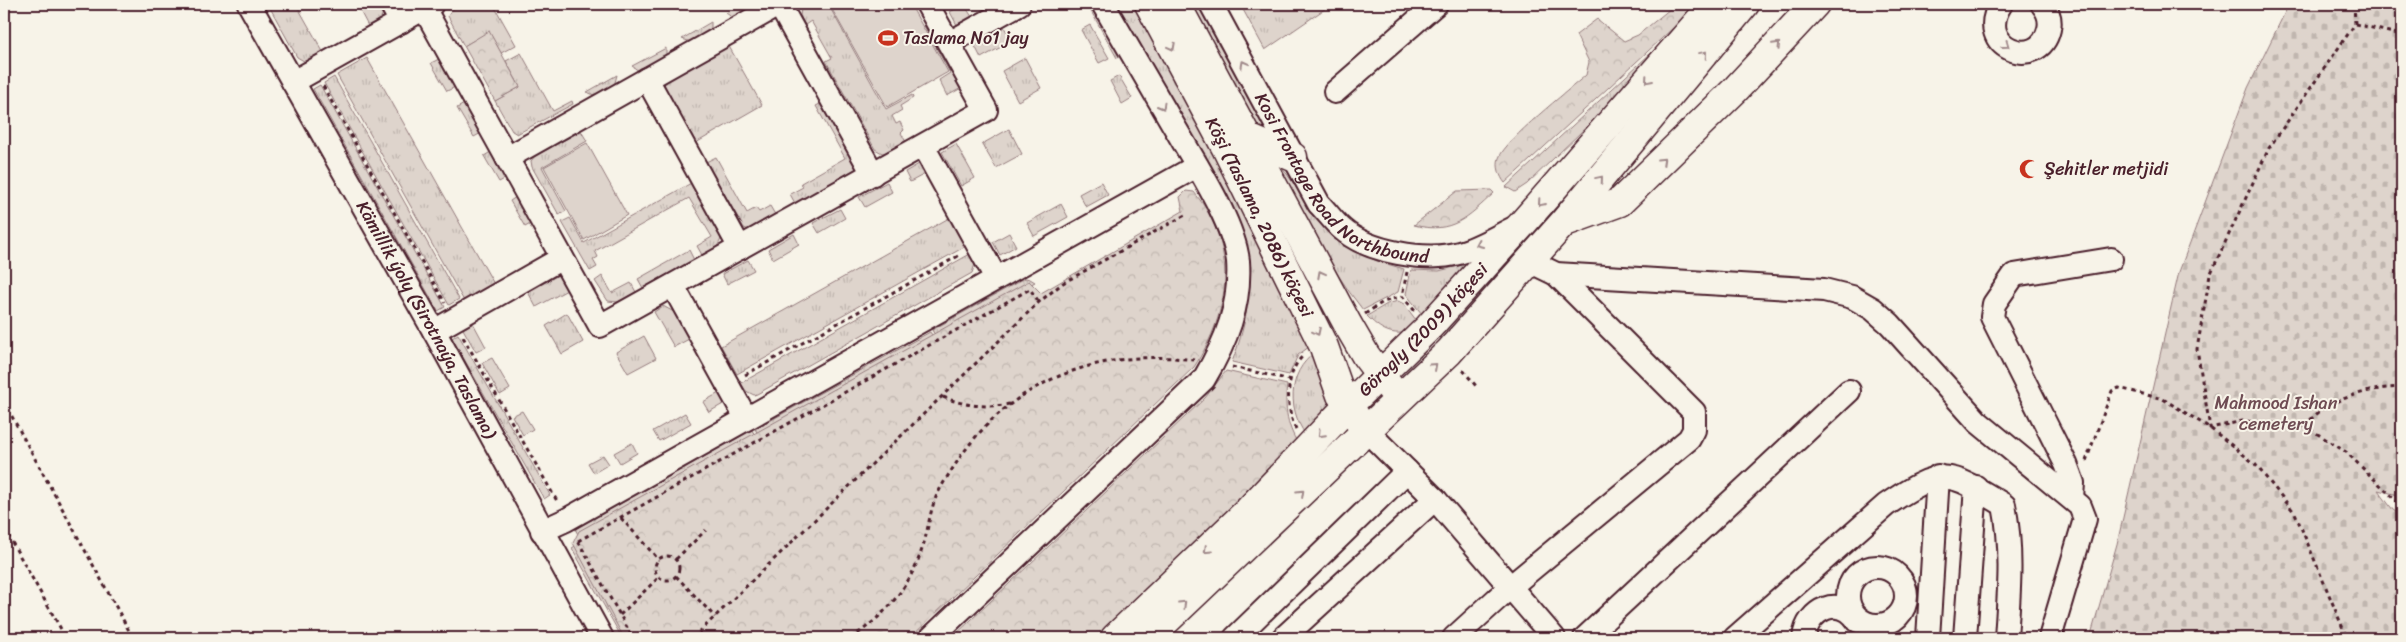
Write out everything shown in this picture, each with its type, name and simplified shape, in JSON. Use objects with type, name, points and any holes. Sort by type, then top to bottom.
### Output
[{"type":"main road","name":"Köşi (Taslama, 2086) köçesi","points":[[1149,4],[1226,148],[1322,343],[1342,395],[1367,431]]},
{"type":"main road","name":"Köşi (Taslama, 2086) köçesi","points":[[1176,4],[1348,325],[1381,376],[1398,398]]},
{"type":"main road","name":"Görogly (2009) köçesi","points":[[1115,638],[1247,512],[1348,406],[1381,376],[1429,327],[1523,223],[1714,4]]},
{"type":"main road","name":"Görogly (2009) köçesi","points":[[1148,638],[1367,431],[1398,398],[1449,352],[1564,222],[1746,4]]},
{"type":"main road","points":[[1564,222],[1620,202],[1735,90],[1815,4]]},
{"type":"main road","points":[[1248,138],[1293,157]]},
{"type":"street","name":"Kämillik ýoly (Sirotnaýa, Taslama)","points":[[248,4],[434,331],[602,638]]},
{"type":"street","points":[[507,158],[779,4],[873,174]]},
{"type":"street","points":[[293,82],[315,71],[396,13],[428,6],[507,158],[600,326],[986,110],[927,4]]},
{"type":"street","points":[[949,43],[1019,4]]},
{"type":"street","points":[[931,638],[1204,379],[1214,363],[1232,323],[1236,302],[1238,261],[1235,245],[1197,166],[1103,4]]},
{"type":"street","name":"Kosi Frontage Road Northbound","points":[[1211,4],[1319,204],[1342,230],[1382,249],[1436,256],[1459,253],[1523,223]]},
{"type":"street","points":[[1335,92],[1436,4]]},
{"type":"street","points":[[2001,4],[1992,21],[1994,29],[2002,43],[2018,52],[2040,46],[2047,35],[2049,17],[2042,4]]},
{"type":"street","points":[[647,79],[740,248]]},
{"type":"street","points":[[923,146],[996,278]]},
{"type":"street","points":[[542,531],[562,511],[746,418],[1197,166]]},
{"type":"street","points":[[434,331],[562,258]]},
{"type":"street","points":[[2050,638],[2085,519],[2072,490],[2066,464],[1992,317],[1994,304],[2014,275],[2111,259]]},
{"type":"street","points":[[1454,638],[1510,587],[1689,439],[1694,430],[1694,412],[1556,274],[1529,261]]},
{"type":"street","points":[[1556,274],[1824,290],[1852,297],[1873,309],[1890,324],[1978,422],[2028,465],[2072,490]]},
{"type":"street","points":[[672,286],[746,418]]},
{"type":"street","points":[[1584,638],[1849,391]]},
{"type":"street","points":[[1367,431],[1435,499],[1554,638]]},
{"type":"street","points":[[1235,638],[1407,471]]},
{"type":"street","points":[[1928,638],[1938,476]]},
{"type":"street","points":[[1735,638],[1886,505],[1911,488],[1938,476],[1957,478],[1976,487],[2004,505],[2010,532],[2011,568],[2006,638]]},
{"type":"street","points":[[1965,638],[1976,487]]},
{"type":"street","points":[[1283,638],[1435,499]]},
{"type":"street","points":[[1804,638],[1810,619],[1826,608],[1846,610],[1854,615],[1860,623],[1863,638]]},
{"type":"path","points":[[2210,428],[2197,348],[2210,275],[2269,148],[2355,24],[2354,4]]},
{"type":"path","points":[[2355,24],[2402,35]]},
{"type":"path","points":[[315,71],[633,638]]},
{"type":"path","points":[[693,638],[1039,302],[1063,283],[1188,214]]},
{"type":"path","points":[[727,385],[978,244]]},
{"type":"path","points":[[578,541],[1030,289],[1039,302]]},
{"type":"path","points":[[1348,325],[1383,302],[1402,296]]},
{"type":"path","points":[[1307,448],[1298,433],[1291,415],[1289,395],[1291,380],[1302,357],[1322,343]]},
{"type":"path","points":[[851,638],[875,622],[896,597],[912,572],[923,547],[931,511],[942,485],[973,440],[1010,404],[1038,386],[1065,373],[1109,361],[1147,356],[1214,363],[1291,380]]},
{"type":"path","points":[[2305,426],[2320,410],[2354,395],[2395,387],[2402,388]]},
{"type":"path","points":[[2072,490],[2090,451],[2112,391],[2119,388],[2164,399],[2210,428],[2255,464],[2295,513],[2347,638]]},
{"type":"path","points":[[942,396],[968,406],[992,407],[1010,404]]},
{"type":"path","points":[[4,402],[133,638]]},
{"type":"path","points":[[2210,428],[2243,421],[2305,426],[2346,452],[2402,506]]},
{"type":"path","points":[[562,511],[566,496]]},
{"type":"path","points":[[621,518],[659,560]]},
{"type":"path","points":[[4,528],[66,638]]},
{"type":"path","points":[[676,559],[706,530]]},
{"type":"path","points":[[659,577],[656,565],[659,560],[664,556],[676,559]]},
{"type":"path","points":[[659,577],[671,580],[676,576],[679,571],[676,559]]},
{"type":"path","points":[[676,576],[715,617]]},
{"type":"path","points":[[620,615],[659,577]]},
{"type":"green space","points":[[268,4],[296,4],[326,57],[309,64],[297,57]]},
{"type":"green space","points":[[364,4],[380,4],[383,12],[380,22],[369,28],[358,7]]},
{"type":"green space","points":[[462,4],[493,4],[516,45],[501,53],[489,32],[464,46],[448,16],[452,10]]},
{"type":"green space","points":[[743,4],[758,4],[733,18],[726,13]]},
{"type":"green space","points":[[806,4],[828,4],[886,109],[912,95],[913,98],[900,106],[902,110],[892,116],[896,124],[900,122],[904,130],[901,133],[906,142],[886,153],[875,149],[826,61],[832,58],[811,21],[805,25],[800,16],[801,8]]},
{"type":"green space","name":"Taslama No1 jay","points":[[829,4],[910,4],[948,72],[887,107]]},
{"type":"green space","points":[[964,4],[972,17],[957,25],[950,12]]},
{"type":"green space","points":[[1087,4],[1096,4],[1124,54],[1117,58]]},
{"type":"green space","points":[[1117,4],[1134,4],[1313,344],[1298,355],[1289,375],[1232,362],[1248,304],[1249,285],[1246,247],[1240,228],[1233,208]]},
{"type":"green space","points":[[1194,4],[1200,4],[1265,129],[1263,130],[1250,117],[1194,11]]},
{"type":"green space","points":[[1240,4],[1332,4],[1265,50]]},
{"type":"green space","points":[[1676,4],[1699,4],[1505,183],[1498,168],[1499,158],[1504,150],[1525,128],[1586,75],[1589,62],[1576,35],[1597,19],[1624,41],[1638,35]]},
{"type":"green space","points":[[1704,4],[1693,24],[1527,184],[1515,192],[1506,187]]},
{"type":"green space","name":"Mahmood Ishan cemetery","points":[[2289,4],[2402,4],[2402,496],[2378,490],[2393,510],[2402,516],[2402,638],[2090,638],[2117,544],[2179,272],[2248,88]]},
{"type":"green space","points":[[711,22],[711,30],[691,42],[682,39]]},
{"type":"green space","points":[[929,23],[965,86],[947,96],[939,80],[950,73],[924,26]]},
{"type":"green space","points":[[1090,25],[1109,58],[1099,63],[1081,30]]},
{"type":"green space","points":[[1004,27],[1012,41],[981,58],[974,44]]},
{"type":"green space","points":[[489,31],[520,87],[495,101],[464,46]]},
{"type":"green space","points":[[726,41],[762,105],[694,144],[663,88],[667,77]]},
{"type":"green space","points":[[666,48],[666,56],[639,71],[632,66]]},
{"type":"green space","points":[[521,53],[553,111],[572,101],[573,104],[517,134],[512,131],[495,101],[520,87],[506,61]]},
{"type":"green space","points":[[367,58],[494,284],[464,301],[337,75]]},
{"type":"green space","points":[[441,58],[457,86],[447,91],[431,63]]},
{"type":"green space","points":[[1025,58],[1041,88],[1018,101],[1002,71]]},
{"type":"green space","points":[[617,75],[614,86],[596,96],[587,92]]},
{"type":"green space","points":[[1119,76],[1132,98],[1122,104],[1110,81]]},
{"type":"green space","points":[[334,77],[459,299],[449,305],[324,83]]},
{"type":"green space","points":[[320,85],[445,307],[438,311],[313,89]]},
{"type":"green space","points":[[824,102],[858,169],[797,207],[790,194],[803,187],[801,183],[845,158],[816,106]]},
{"type":"green space","points":[[466,103],[483,132],[474,137],[457,108]]},
{"type":"green space","points":[[1009,129],[1022,154],[996,168],[982,144]]},
{"type":"green space","points":[[581,131],[587,141],[542,167],[566,211],[559,215],[532,167],[531,161],[535,156]]},
{"type":"green space","points":[[587,143],[627,215],[584,240],[544,167]]},
{"type":"green space","points":[[956,144],[975,178],[961,186],[942,152]]},
{"type":"green space","points":[[494,150],[508,177],[499,182],[484,156]]},
{"type":"green space","points":[[716,157],[747,213],[756,208],[759,212],[770,206],[777,218],[751,231],[744,228],[706,162]]},
{"type":"green space","points":[[1276,162],[1287,174],[1313,212],[1353,250],[1377,261],[1404,269],[1398,292],[1363,310],[1327,257]]},
{"type":"green space","points":[[919,164],[925,174],[910,182],[905,172]]},
{"type":"green space","points":[[693,182],[722,237],[717,247],[702,255],[697,246],[712,237],[689,198],[595,251],[598,257],[593,260],[597,267],[590,271],[562,222],[570,218],[584,243]]},
{"type":"green space","points":[[887,182],[892,192],[865,207],[859,197]]},
{"type":"green space","points":[[1101,182],[1108,195],[1086,207],[1079,194]]},
{"type":"green space","points":[[1491,190],[1494,193],[1476,210],[1459,222],[1439,228],[1414,225],[1457,191]]},
{"type":"green space","points":[[1186,191],[1194,192],[1208,213],[1218,235],[1224,257],[1225,279],[1216,323],[1194,367],[910,638],[624,638],[573,543],[579,531],[1029,281],[1041,293],[1183,211],[1180,197]]},
{"type":"green space","points":[[519,195],[534,222],[525,227],[510,201]]},
{"type":"green space","points":[[1061,204],[1068,217],[1034,236],[1027,223]]},
{"type":"green space","points":[[840,209],[845,218],[819,233],[813,223]]},
{"type":"green space","points":[[949,218],[966,246],[737,374],[721,346]]},
{"type":"green space","points":[[1009,233],[1016,246],[1000,255],[993,242]]},
{"type":"green space","points":[[794,234],[799,244],[773,259],[768,249]]},
{"type":"green space","points":[[689,250],[694,260],[643,288],[638,279]]},
{"type":"green space","points":[[970,254],[975,264],[972,273],[757,394],[754,395],[746,391],[741,383]]},
{"type":"green space","points":[[748,260],[754,270],[727,284],[722,274]]},
{"type":"green space","points":[[1474,262],[1430,324],[1406,294],[1411,270],[1439,271]]},
{"type":"green space","points":[[560,274],[569,289],[536,307],[528,292]]},
{"type":"green space","points":[[602,276],[612,293],[631,283],[636,292],[618,302],[608,301],[595,281]]},
{"type":"green space","points":[[1025,278],[1035,282],[936,337],[932,330]]},
{"type":"green space","points":[[1398,301],[1404,304],[1422,328],[1406,333],[1386,331],[1367,316],[1387,304]]},
{"type":"green space","points":[[663,306],[674,312],[689,339],[674,347],[654,312]]},
{"type":"green space","points":[[567,313],[583,342],[562,354],[546,326]]},
{"type":"green space","points":[[473,323],[486,347],[476,352],[463,329]]},
{"type":"green space","points":[[930,332],[934,338],[759,436],[755,429]]},
{"type":"green space","points":[[458,334],[550,495],[544,499],[452,338]]},
{"type":"green space","points":[[644,336],[656,358],[628,373],[616,352]]},
{"type":"green space","points":[[1316,352],[1326,384],[1328,401],[1324,420],[1310,440],[1302,430],[1297,418],[1293,394],[1299,371],[1306,360]]},
{"type":"green space","points":[[492,358],[510,389],[500,395],[482,363]]},
{"type":"green space","points":[[1226,371],[1287,385],[1286,410],[1292,433],[1301,448],[1102,638],[952,638],[1205,398]]},
{"type":"green space","points":[[719,393],[725,403],[709,412],[703,402]]},
{"type":"green space","points":[[522,411],[533,429],[523,435],[512,416]]},
{"type":"green space","points":[[685,413],[691,423],[659,441],[653,431]]},
{"type":"green space","points":[[752,430],[756,437],[579,536],[575,529]]},
{"type":"green space","points":[[632,443],[637,453],[620,463],[614,453]]},
{"type":"green space","points":[[603,455],[609,464],[594,473],[588,463]]},
{"type":"green space","points":[[577,545],[629,638],[622,638],[572,548]]},
{"type":"place","name":"Taslama No1 jay","points":[[888,38]]},
{"type":"place","name":"Şehitler metjidi","points":[[2029,169]]}]
